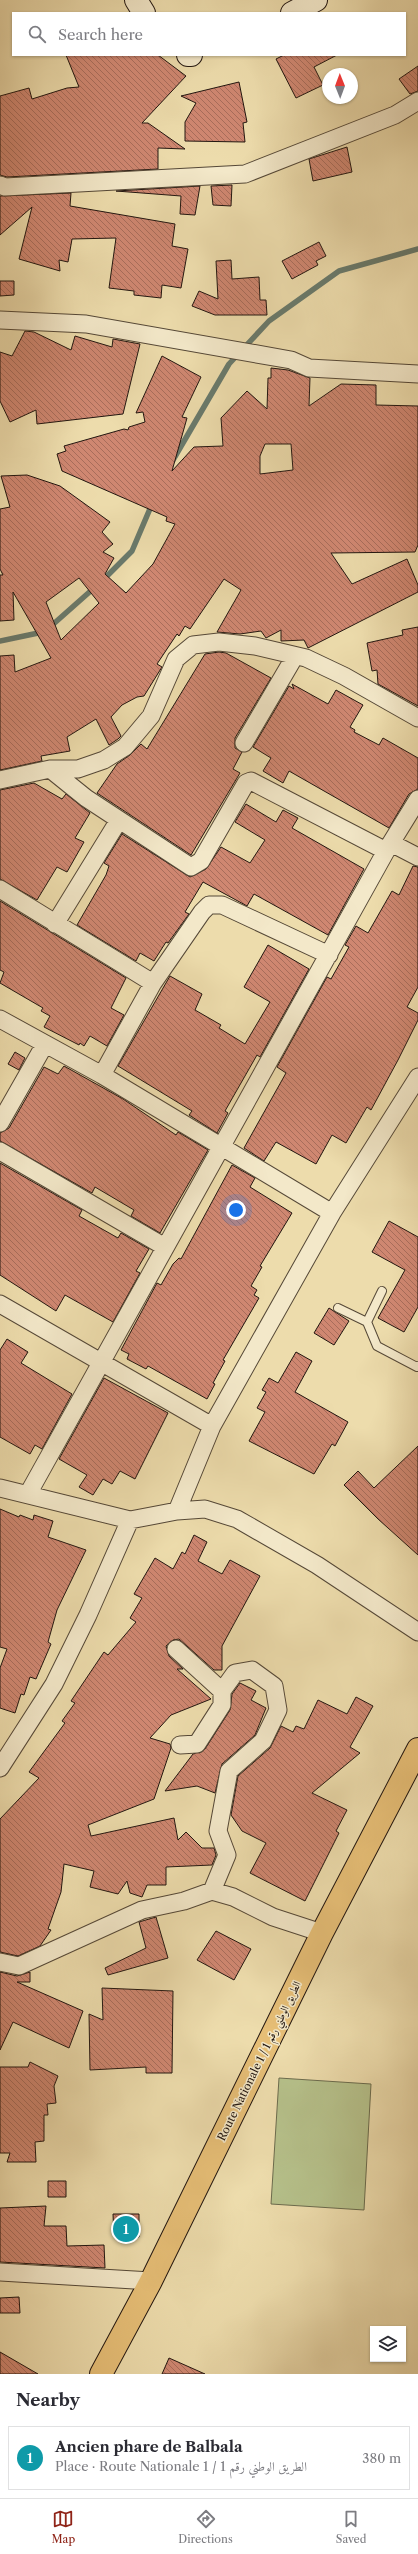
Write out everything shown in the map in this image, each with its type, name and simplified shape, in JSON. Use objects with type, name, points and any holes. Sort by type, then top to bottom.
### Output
[{"type":"main road","name":"Route Nationale 1 / الطريق الوطني رقم 1","points":[[101,2374],[151,2282],[322,1933],[418,1749]]},
{"type":"street","points":[[136,0],[143,12]]},
{"type":"street","points":[[294,12],[316,0]]},
{"type":"street","points":[[0,184],[5,187],[245,174],[395,115],[418,101]]},
{"type":"street","points":[[0,320],[86,324],[291,360],[309,368],[418,374]]},
{"type":"street","points":[[0,780],[50,769],[78,769],[104,760],[125,747],[151,716],[176,659],[193,645],[219,642],[255,646],[306,658],[344,676],[418,718]]},
{"type":"street","points":[[244,743],[295,656]]},
{"type":"street","points":[[50,769],[86,798],[191,867],[201,861],[246,783],[251,781],[388,847],[418,857]]},
{"type":"street","points":[[28,1494],[101,1361],[222,1148],[388,847],[418,799]]},
{"type":"street","points":[[55,924],[119,820]]},
{"type":"street","points":[[0,889],[153,983]]},
{"type":"street","points":[[102,1075],[153,983],[202,912],[209,905],[222,904],[329,955]]},
{"type":"street","points":[[0,1019],[102,1075],[332,1213]]},
{"type":"street","points":[[0,1123],[45,1044]]},
{"type":"street","points":[[176,1511],[212,1426],[332,1213],[418,1078]]},
{"type":"street","points":[[0,1151],[165,1247]]},
{"type":"street","points":[[0,1304],[212,1426]]},
{"type":"street","points":[[0,1488],[130,1520],[176,1511],[205,1509],[236,1520],[317,1566],[418,1632]]},
{"type":"street","points":[[0,1768],[54,1684],[88,1615],[130,1520]]},
{"type":"street","points":[[176,1649],[222,1691]]},
{"type":"street","points":[[180,1745],[197,1744],[222,1705],[222,1691],[235,1673],[252,1670],[274,1686],[278,1710],[263,1741],[229,1771],[218,1832],[227,1856],[212,1891]]},
{"type":"street","points":[[0,1962],[19,1966],[142,1910],[184,1901],[212,1891],[233,1897],[273,1917],[322,1933]]},
{"type":"street","points":[[0,2272],[151,2282]]},
{"type":"lane","points":[[367,1322],[382,1291]]},
{"type":"lane","points":[[338,1308],[367,1322],[377,1346],[417,1367],[418,1366]]},
{"type":"green space","points":[[279,2078],[371,2084],[364,2210],[271,2204]]},
{"type":"building","points":[[66,56],[159,56],[186,76],[142,123],[148,123],[185,149],[158,148],[158,169],[7,177],[0,175],[0,96],[29,88],[32,99],[67,88],[79,87]]},
{"type":"building","points":[[282,56],[335,56],[314,67],[322,85],[296,98],[276,59]]},
{"type":"building","points":[[418,66],[418,91],[410,94],[399,79]]},
{"type":"building","points":[[239,82],[247,122],[243,123],[245,142],[185,141],[185,122],[196,103],[181,96]]},
{"type":"building","points":[[347,147],[352,172],[313,181],[309,159]]},
{"type":"building","points":[[232,185],[231,206],[213,205],[211,186]]},
{"type":"building","points":[[200,186],[195,215],[180,214],[181,196],[116,191]]},
{"type":"building","points":[[71,193],[70,206],[175,224],[172,246],[188,249],[181,288],[162,285],[161,298],[134,295],[134,291],[109,288],[116,238],[72,239],[68,262],[59,260],[60,271],[19,259],[32,207],[0,235],[0,196]]},
{"type":"building","points":[[319,242],[326,256],[316,261],[318,265],[292,279],[282,261]]},
{"type":"building","points":[[231,260],[232,279],[259,277],[260,300],[266,300],[267,315],[215,315],[192,306],[199,291],[218,299],[216,261]]},
{"type":"building","points":[[0,281],[14,281],[14,295],[0,296]]},
{"type":"building","points":[[25,331],[34,332],[71,350],[75,336],[112,347],[113,339],[140,344],[123,414],[37,424],[36,410],[10,422],[0,401],[0,352],[12,356]]},
{"type":"building","points":[[162,356],[201,377],[182,417],[187,418],[172,471],[194,447],[223,446],[221,418],[247,391],[267,409],[268,378],[271,378],[271,368],[288,370],[310,378],[309,406],[341,384],[376,385],[376,405],[418,406],[418,545],[415,552],[331,553],[352,584],[407,559],[418,585],[418,592],[308,648],[304,640],[281,641],[281,630],[266,638],[261,631],[240,634],[217,632],[241,590],[224,579],[190,629],[185,626],[179,636],[177,634],[157,664],[162,667],[144,696],[137,697],[122,705],[111,717],[121,736],[118,739],[109,745],[96,719],[67,737],[70,751],[41,756],[42,761],[0,770],[0,656],[14,655],[15,672],[51,658],[13,592],[14,620],[0,621],[0,575],[3,575],[0,569],[0,509],[10,507],[1,476],[27,475],[60,486],[110,522],[102,532],[113,544],[103,552],[114,558],[105,574],[126,593],[153,564],[175,524],[166,521],[167,517],[62,471],[57,454],[66,451],[64,446],[124,429],[128,430],[129,427],[145,422],[143,412],[136,413]],"holes":[[[265,444],[291,444],[293,470],[260,474],[260,456]],[[79,578],[99,603],[61,640],[46,602]]]},
{"type":"building","points":[[418,627],[418,706],[378,684],[377,670],[372,671],[367,643],[403,635],[402,630]]},
{"type":"building","points":[[219,652],[226,653],[271,678],[235,738],[235,748],[242,752],[233,769],[240,773],[191,855],[97,793],[117,764],[130,755],[141,744],[147,749],[205,654]]},
{"type":"building","points":[[292,684],[328,704],[336,690],[363,705],[350,727],[355,730],[354,732],[379,745],[383,738],[418,758],[418,789],[409,794],[389,828],[289,771],[283,783],[263,771],[271,758],[253,747],[289,686],[294,689]]},
{"type":"building","points":[[34,783],[62,799],[66,794],[90,813],[75,838],[84,842],[67,872],[57,867],[37,900],[0,879],[0,790]]},
{"type":"building","points":[[246,804],[276,822],[283,810],[298,818],[292,828],[364,869],[328,935],[254,894],[247,906],[203,882],[185,912],[189,914],[168,943],[166,942],[154,961],[140,953],[136,961],[77,925],[106,875],[109,866],[104,863],[122,834],[190,877],[206,869],[221,847],[250,863],[265,840],[235,822]]},
{"type":"building","points":[[413,866],[418,867],[418,987],[407,1007],[418,1013],[418,1020],[398,1060],[371,1110],[367,1107],[346,1143],[332,1135],[316,1164],[276,1142],[264,1161],[244,1148],[286,1073],[277,1067],[327,977],[331,979],[349,947],[345,945],[356,926],[368,933],[392,891],[399,895]]},
{"type":"building","points":[[0,901],[126,978],[111,1008],[124,1015],[107,1046],[90,1036],[84,1046],[80,1043],[79,1045],[44,1027],[50,1016],[41,1011],[43,1008],[0,983],[4,972],[0,970]]},
{"type":"building","points":[[268,945],[309,969],[260,1057],[257,1055],[225,1111],[228,1113],[217,1133],[189,1115],[192,1111],[118,1066],[170,976],[202,994],[195,1010],[221,1025],[219,1028],[245,1044],[270,1002],[244,987]]},
{"type":"building","points":[[15,1052],[25,1058],[19,1070],[8,1064]]},
{"type":"building","points":[[64,1066],[123,1099],[176,1135],[178,1132],[208,1150],[160,1233],[131,1216],[134,1210],[95,1187],[92,1193],[0,1141],[0,1133],[9,1128],[44,1067],[58,1074]]},
{"type":"building","points":[[0,1163],[82,1210],[79,1216],[118,1238],[121,1233],[149,1249],[136,1271],[140,1273],[113,1322],[65,1295],[56,1311],[0,1275]]},
{"type":"building","points":[[232,1165],[255,1178],[250,1187],[292,1213],[260,1266],[262,1267],[251,1286],[257,1290],[254,1295],[259,1298],[223,1360],[225,1361],[213,1383],[215,1384],[207,1399],[148,1366],[146,1369],[127,1359],[129,1354],[121,1350],[157,1283],[161,1285],[173,1264],[179,1258],[181,1259]]},
{"type":"building","points":[[389,1221],[418,1237],[418,1307],[404,1332],[378,1318],[405,1270],[372,1252]]},
{"type":"building","points":[[329,1308],[349,1321],[334,1345],[314,1333]]},
{"type":"building","points":[[7,1339],[28,1352],[21,1363],[72,1394],[42,1449],[35,1445],[30,1454],[0,1437],[0,1350]]},
{"type":"building","points":[[296,1352],[312,1361],[295,1392],[348,1422],[335,1446],[332,1444],[314,1474],[249,1441],[265,1412],[257,1408],[266,1392],[262,1390],[269,1378],[278,1383]]},
{"type":"building","points":[[104,1378],[168,1413],[135,1479],[120,1471],[112,1484],[103,1479],[93,1495],[79,1487],[87,1475],[59,1459]]},
{"type":"building","points":[[418,1446],[418,1555],[378,1519],[344,1485],[358,1471],[374,1488]]},
{"type":"building","points":[[0,1509],[19,1517],[20,1515],[33,1520],[34,1515],[53,1521],[48,1537],[86,1550],[57,1610],[48,1642],[51,1644],[36,1679],[30,1677],[24,1695],[21,1694],[15,1713],[0,1708],[0,1668],[7,1649],[0,1647]]},
{"type":"building","points":[[194,1535],[207,1542],[198,1561],[222,1574],[230,1560],[260,1576],[222,1646],[222,1670],[214,1670],[179,1639],[173,1640],[166,1646],[169,1656],[183,1669],[177,1669],[211,1699],[171,1715],[150,1738],[170,1744],[171,1748],[154,1799],[88,1825],[91,1836],[174,1818],[178,1840],[186,1832],[202,1848],[214,1848],[216,1855],[212,1865],[166,1867],[166,1885],[147,1885],[142,1897],[130,1893],[127,1881],[118,1894],[90,1887],[94,1871],[64,1864],[61,1892],[48,1929],[51,1930],[40,1946],[18,1956],[0,1952],[0,1819],[39,1778],[29,1772],[65,1723],[62,1721],[75,1703],[71,1701],[104,1652],[108,1655],[136,1622],[130,1618],[142,1598],[134,1594],[155,1558],[173,1569],[182,1552],[185,1554]]},
{"type":"building","points":[[240,1683],[256,1691],[251,1700],[266,1708],[255,1735],[222,1764],[215,1793],[197,1786],[165,1791],[193,1754],[205,1749],[230,1710],[232,1694]]},
{"type":"building","points":[[356,1697],[373,1706],[350,1747],[360,1753],[312,1793],[347,1810],[336,1831],[339,1833],[305,1901],[250,1873],[266,1843],[242,1831],[231,1815],[238,1776],[270,1748],[281,1726],[293,1732],[296,1726],[304,1729],[318,1700],[347,1714]]},
{"type":"building","points":[[156,1917],[168,1958],[108,1975],[105,1968],[146,1948],[139,1922]]},
{"type":"building","points":[[216,1931],[251,1949],[234,1980],[197,1960]]},
{"type":"building","points":[[0,1972],[17,1976],[30,1972],[30,1982],[17,1982],[83,2011],[69,2048],[13,2022],[0,2050]]},
{"type":"building","points":[[102,1988],[173,1991],[172,2073],[146,2073],[146,2067],[90,2070],[89,2014],[103,2020]]},
{"type":"building","points":[[30,2062],[58,2076],[54,2086],[56,2103],[47,2104],[48,2115],[44,2115],[44,2141],[35,2142],[36,2162],[7,2162],[10,2153],[0,2153],[0,2067],[28,2067]]},
{"type":"building","points":[[48,2181],[66,2181],[66,2197],[48,2197]]},
{"type":"building","points":[[46,2206],[44,2226],[66,2226],[67,2246],[104,2245],[105,2268],[0,2262],[0,2208]]},
{"type":"building","points":[[113,2214],[139,2214],[139,2237],[114,2237]]},
{"type":"building","points":[[19,2297],[20,2313],[0,2313],[0,2298]]},
{"type":"building","points":[[0,2352],[38,2374],[0,2374]]},
{"type":"building","points":[[169,2358],[205,2374],[162,2374]]},
{"type":"waterway","points":[[173,460],[229,364],[269,321],[339,271],[418,249]]},
{"type":"waterway","points":[[102,581],[132,551],[152,504]]},
{"type":"waterway","points":[[50,627],[94,588]]},
{"type":"waterway","points":[[0,641],[43,632]]},
{"type":"place","name":"Ancien phare de Balbala","points":[[126,2229]]}]
